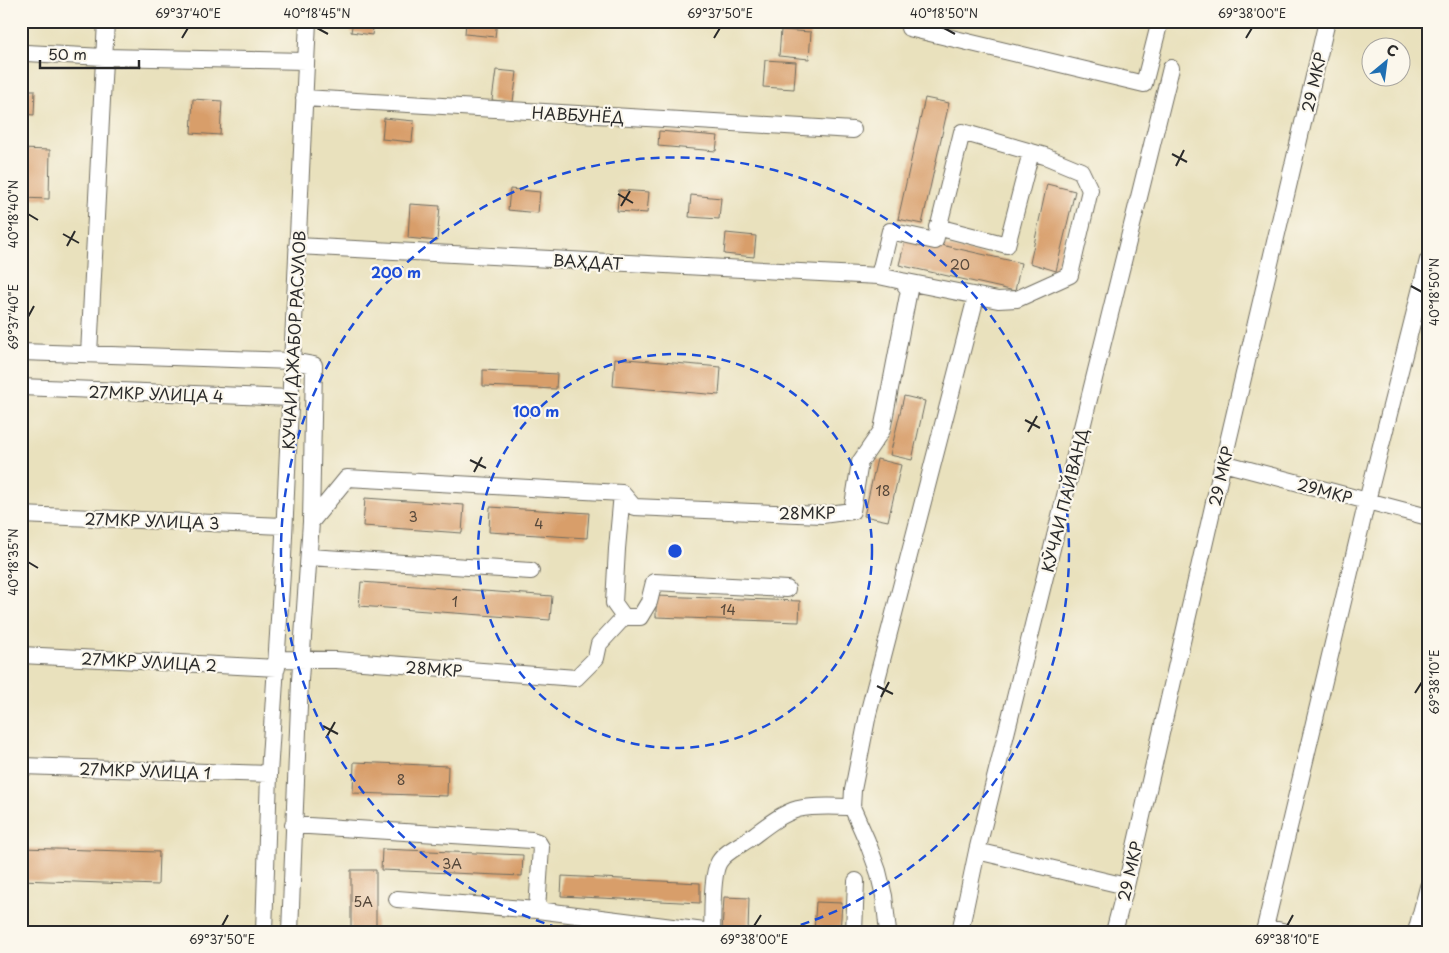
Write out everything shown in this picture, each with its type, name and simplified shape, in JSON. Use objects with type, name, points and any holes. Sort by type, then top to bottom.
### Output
[{"type":"street","points":[[89,354],[106,21]]},
{"type":"street","name":"КУЧАИ ДЖАБОР РАСУЛОВ","points":[[264,932],[269,774],[277,663],[291,398],[308,21]]},
{"type":"street","points":[[909,28],[1144,84],[1160,21]]},
{"type":"street","name":"29 МКР","points":[[1114,932],[1327,21]]},
{"type":"street","points":[[26,53],[104,57],[305,61]]},
{"type":"street","name":"КӮЧАИ ПАЙВАНД","points":[[960,932],[977,851],[1171,68]]},
{"type":"street","name":"НАВБУНЁД","points":[[304,98],[853,130]]},
{"type":"street","points":[[962,132],[1030,152],[1081,171],[1090,190],[1070,275],[1017,299],[998,300],[879,276],[890,231],[935,241],[962,132]]},
{"type":"street","points":[[937,227],[1007,244],[1030,152]]},
{"type":"street","name":"ВАҲДАТ","points":[[297,246],[879,276]]},
{"type":"street","points":[[1286,932],[1265,929],[1367,501],[1428,260]]},
{"type":"street","name":"28МКР","points":[[622,493],[634,507],[822,515],[852,511],[860,462],[882,430],[910,290],[902,281]]},
{"type":"street","points":[[888,932],[884,896],[878,871],[852,807],[853,790],[868,714],[976,296]]},
{"type":"street","points":[[21,352],[292,361],[314,365],[311,522],[302,660],[290,932]]},
{"type":"street","name":"27МКР УЛИЦА 4","points":[[21,387],[291,398]]},
{"type":"street","name":"29МКР","points":[[1223,464],[1428,517]]},
{"type":"street","points":[[311,522],[347,478],[622,493],[614,603],[624,617]]},
{"type":"street","name":"27МКР УЛИЦА 3","points":[[21,515],[283,526]]},
{"type":"street","points":[[309,556],[531,570]]},
{"type":"street","name":"28МКР","points":[[302,660],[346,661],[576,678],[596,658],[599,644],[624,617],[640,617],[649,602],[654,582],[787,589]]},
{"type":"street","name":"27МКР УЛИЦА 2","points":[[21,655],[277,663],[302,660]]},
{"type":"street","name":"27МКР УЛИЦА 1","points":[[21,766],[269,774]]},
{"type":"street","points":[[397,899],[537,910],[712,931],[714,878],[718,864],[725,855],[773,821],[798,809],[852,807]]},
{"type":"street","points":[[294,825],[532,840],[538,842],[541,847],[537,910]]},
{"type":"street","points":[[977,851],[1126,886]]},
{"type":"street","points":[[854,932],[856,881]]},
{"type":"street","points":[[1416,932],[1428,887]]},
{"type":"building","points":[[353,21],[374,21],[372,35],[351,32]]},
{"type":"building","points":[[466,21],[497,21],[495,37],[465,34]]},
{"type":"building","points":[[781,30],[811,32],[809,59],[779,56]]},
{"type":"building","points":[[765,60],[796,62],[794,89],[763,87]]},
{"type":"building","points":[[496,70],[517,72],[513,102],[492,100]]},
{"type":"building","points":[[21,90],[35,90],[34,115],[21,114]]},
{"type":"building","points":[[925,98],[949,103],[922,224],[898,219]]},
{"type":"building","points":[[193,99],[222,101],[220,135],[191,133]]},
{"type":"building","points":[[384,118],[414,121],[412,142],[382,139]]},
{"type":"building","points":[[659,131],[718,136],[716,151],[658,146]]},
{"type":"building","points":[[21,149],[50,150],[49,199],[21,198]]},
{"type":"building","points":[[1047,184],[1075,191],[1056,271],[1030,263]]},
{"type":"building","points":[[510,189],[540,192],[538,213],[508,210]]},
{"type":"building","points":[[619,190],[649,192],[647,213],[617,211]]},
{"type":"building","points":[[691,195],[721,198],[719,219],[689,217]]},
{"type":"building","points":[[410,204],[440,206],[437,241],[408,238]]},
{"type":"building","points":[[726,233],[756,236],[754,257],[724,254]]},
{"type":"building","points":[[906,237],[1021,263],[1015,291],[899,265]]},
{"type":"building","points":[[615,358],[721,367],[719,395],[613,386]]},
{"type":"building","points":[[483,370],[557,374],[556,389],[483,386]]},
{"type":"building","points":[[904,396],[925,401],[912,460],[890,455]]},
{"type":"building","points":[[877,459],[901,465],[888,521],[864,516]]},
{"type":"building","points":[[365,498],[464,505],[462,533],[363,526]]},
{"type":"building","points":[[490,507],[589,513],[587,538],[489,532]]},
{"type":"building","points":[[361,582],[552,596],[550,620],[359,606]]},
{"type":"building","points":[[656,596],[800,601],[799,622],[656,617]]},
{"type":"building","points":[[354,762],[448,766],[447,796],[353,793]]},
{"type":"building","points":[[21,797],[24,797],[23,824],[21,824]]},
{"type":"building","points":[[21,848],[159,852],[158,885],[21,880]]},
{"type":"building","points":[[382,849],[523,855],[522,876],[381,870]]},
{"type":"building","points":[[351,870],[376,870],[376,932],[351,932]]},
{"type":"building","points":[[562,876],[700,883],[700,903],[561,896]]},
{"type":"building","points":[[724,897],[749,898],[748,932],[722,932]]},
{"type":"building","points":[[816,902],[842,903],[840,932],[814,932]]}]
